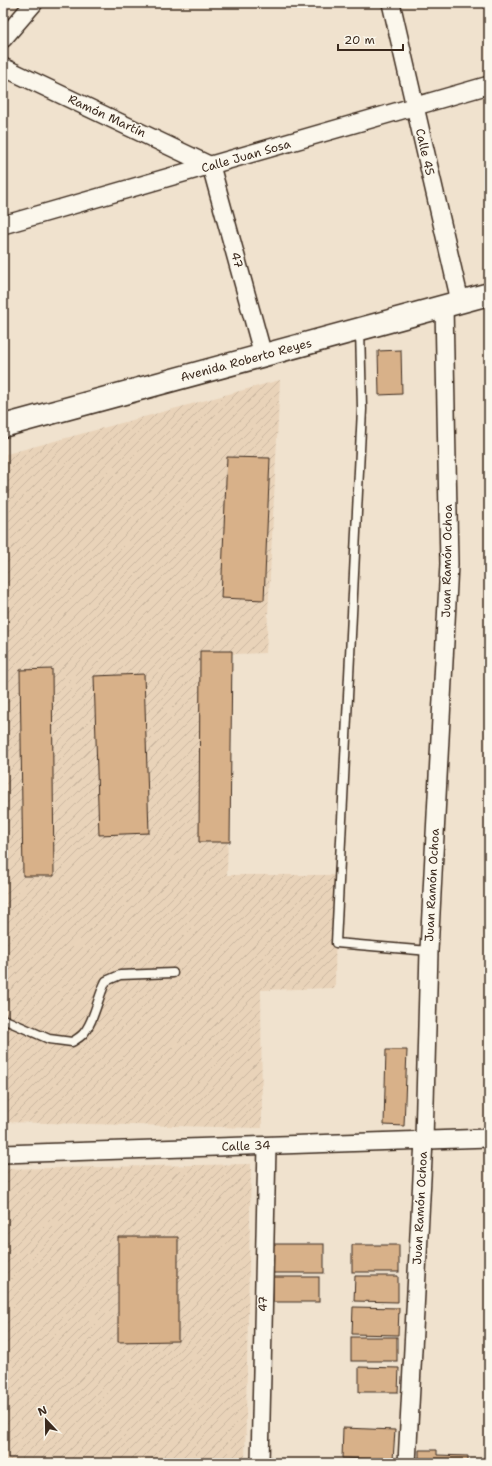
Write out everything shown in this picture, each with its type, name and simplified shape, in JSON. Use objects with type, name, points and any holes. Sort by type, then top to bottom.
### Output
[{"type":"main road","name":"Avenida Roberto Reyes","points":[[3,426],[489,294]]},
{"type":"street","points":[[3,39],[34,3]]},
{"type":"street","name":"Calle 45","points":[[391,3],[415,107],[452,304]]},
{"type":"street","name":"Ramón Martín","points":[[3,67],[211,166]]},
{"type":"street","name":"Calle Juan Sosa","points":[[3,226],[489,85]]},
{"type":"street","name":"47","points":[[211,166],[263,355]]},
{"type":"street","name":"Juan Ramón Ochoa","points":[[407,1463],[424,1140],[429,951],[449,564],[452,304]]},
{"type":"street","name":"Calle 34","points":[[3,1154],[489,1138]]},
{"type":"street","name":"47","points":[[260,1463],[267,1146]]},
{"type":"lane","points":[[360,329],[362,409],[336,943],[429,951]]},
{"type":"lane","points":[[3,1019],[49,1039],[72,1042],[83,1034],[95,1012],[100,992],[106,981],[120,975],[173,973]]},
{"type":"shaded area","points":[[280,380],[266,653],[232,654],[227,875],[336,875],[335,988],[261,990],[262,1128],[3,1122],[3,455]]},
{"type":"shaded area","points":[[251,1164],[245,1463],[3,1463],[3,1169]]},
{"type":"building","points":[[401,350],[402,394],[379,395],[378,351]]},
{"type":"building","points":[[227,457],[270,458],[264,600],[221,598]]},
{"type":"building","points":[[200,651],[232,651],[230,842],[199,842]]},
{"type":"building","points":[[52,669],[54,876],[23,876],[20,670]]},
{"type":"building","points":[[144,674],[149,833],[99,835],[94,676]]},
{"type":"building","points":[[386,1050],[407,1050],[404,1126],[384,1125]]},
{"type":"building","points":[[118,1237],[178,1237],[178,1341],[118,1342]]},
{"type":"building","points":[[271,1244],[324,1244],[324,1273],[271,1273]]},
{"type":"building","points":[[352,1245],[399,1245],[399,1272],[352,1272]]},
{"type":"building","points":[[355,1276],[398,1276],[398,1302],[354,1301]]},
{"type":"building","points":[[273,1277],[319,1277],[319,1302],[273,1302]]},
{"type":"building","points":[[353,1307],[399,1308],[398,1335],[352,1334]]},
{"type":"building","points":[[351,1337],[397,1337],[397,1361],[351,1361]]},
{"type":"building","points":[[359,1367],[399,1368],[398,1392],[359,1392]]},
{"type":"building","points":[[343,1428],[395,1430],[393,1460],[342,1458]]},
{"type":"building","points":[[419,1450],[437,1450],[437,1455],[468,1456],[468,1463],[419,1463]]}]
